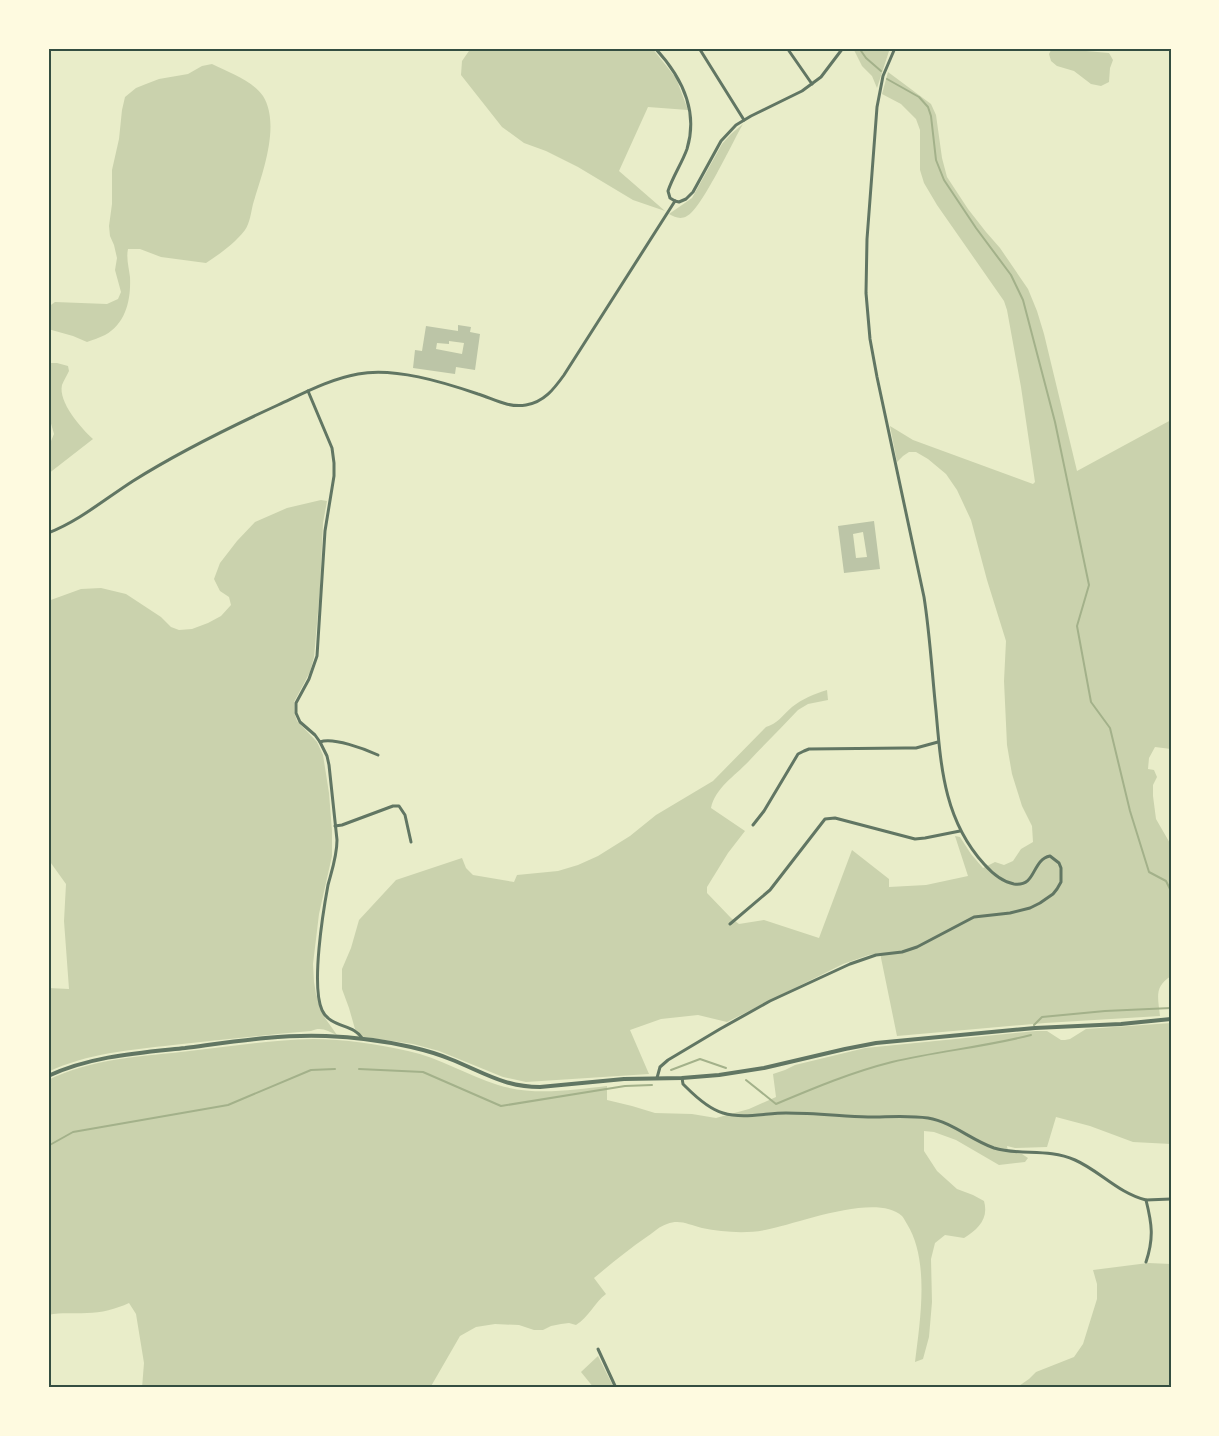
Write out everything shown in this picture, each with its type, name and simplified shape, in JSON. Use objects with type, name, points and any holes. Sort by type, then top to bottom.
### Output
[{"type":"street","points":[[655,48],[673,69],[682,84],[691,114],[688,146],[668,191],[670,198],[679,202],[693,192],[728,132],[744,120],[792,97],[812,84],[821,77],[843,48]]},
{"type":"street","points":[[699,48],[744,120]]},
{"type":"street","points":[[787,48],[812,84]]},
{"type":"street","points":[[657,1078],[660,1067],[668,1060],[770,1001],[862,959],[917,947],[974,917],[1030,908],[1047,899],[1058,889],[1061,882],[1062,868],[1050,856],[1041,859],[1031,878],[1026,882],[1014,884],[999,878],[979,859],[960,831],[946,795],[938,742],[928,622],[877,377],[870,339],[866,293],[867,238],[877,106],[883,76],[895,48]]},
{"type":"street","points":[[48,533],[69,524],[135,479],[174,457],[254,416],[337,379],[380,372],[448,385],[516,406],[537,402],[553,390],[564,375],[675,201]]},
{"type":"street","points":[[308,391],[332,448],[334,463],[325,531],[317,656],[309,679],[296,703],[296,713],[300,722],[315,735],[327,756],[337,852],[323,917],[318,995],[322,1010],[330,1020],[359,1034],[362,1039]]},
{"type":"street","points":[[320,742],[328,740],[378,755]]},
{"type":"street","points":[[753,825],[798,754],[804,750],[916,748],[938,742]]},
{"type":"street","points":[[335,826],[399,806],[405,815],[411,842]]},
{"type":"street","points":[[730,924],[770,891],[825,819],[835,818],[915,839],[960,831]]},
{"type":"street","points":[[48,1076],[92,1060],[135,1053],[298,1036],[328,1036],[362,1039],[427,1051],[498,1080],[527,1087],[624,1079],[719,1075],[752,1071],[883,1042],[1035,1028],[1171,1019]]},
{"type":"street","points":[[682,1078],[686,1087],[711,1108],[722,1113],[749,1115],[809,1113],[927,1118],[937,1120],[992,1147],[1013,1152],[1045,1152],[1073,1159],[1135,1197],[1146,1200],[1171,1199]]},
{"type":"street","points":[[1146,1200],[1152,1231],[1146,1262]]},
{"type":"street","points":[[598,1349],[616,1388]]},
{"type":"green space","points":[[471,48],[652,48],[676,78],[688,110],[648,107],[619,171],[665,211],[633,200],[578,167],[524,143],[502,127],[461,75],[462,61]]},
{"type":"green space","points":[[853,48],[890,48],[877,88],[872,76],[862,66]]},
{"type":"green space","points":[[1052,48],[1109,53],[1113,60],[1109,82],[1101,86],[1091,84],[1074,71],[1057,66],[1051,61],[1049,54]]},
{"type":"green space","points":[[212,64],[253,85],[263,96],[268,108],[270,135],[268,150],[245,230],[232,244],[206,263],[161,257],[140,249],[128,249],[130,286],[128,302],[118,324],[112,330],[87,342],[48,329],[48,307],[55,302],[107,304],[118,299],[121,292],[115,270],[117,258],[109,226],[112,204],[112,170],[125,97],[136,88],[159,79],[188,74],[202,66]]},
{"type":"green space","points":[[888,72],[931,104],[936,115],[947,177],[1028,289],[1044,334],[1077,471],[1171,420],[1171,749],[1155,747],[1149,758],[1148,769],[1154,770],[1157,777],[1153,785],[1156,819],[1171,845],[1171,976],[1162,984],[1158,993],[1160,1016],[897,1036],[880,953],[843,964],[727,1022],[698,1015],[661,1019],[630,1030],[649,1074],[526,1082],[503,1077],[439,1051],[413,1044],[357,1036],[342,989],[342,969],[359,920],[396,880],[462,858],[466,868],[473,875],[514,882],[517,875],[558,871],[578,865],[598,856],[630,836],[656,815],[713,781],[766,727],[800,702],[827,690],[828,700],[808,704],[798,710],[727,782],[713,801],[711,808],[745,831],[707,887],[707,893],[739,924],[764,920],[819,938],[852,850],[889,879],[889,887],[926,885],[968,876],[955,836],[960,837],[983,868],[995,862],[1004,865],[1013,861],[1021,849],[1033,842],[1032,826],[1022,806],[1012,774],[1007,745],[1004,681],[1006,641],[971,520],[957,490],[946,474],[928,459],[916,452],[909,452],[897,462],[890,426],[913,440],[1033,484],[1035,482],[1021,387],[1007,310],[1004,301],[924,183],[920,170],[920,130],[916,119],[901,104],[882,94]]},
{"type":"green space","points":[[743,124],[708,189],[693,211],[682,218],[669,214],[692,198],[722,144]]},
{"type":"green space","points":[[48,364],[68,366],[69,371],[62,385],[63,399],[77,422],[93,439],[48,474],[48,443],[54,434],[50,420]]},
{"type":"green space","points":[[321,500],[327,501],[323,523],[314,657],[310,672],[294,702],[294,712],[297,721],[317,742],[323,755],[329,793],[332,856],[319,914],[313,964],[316,994],[325,1018],[337,1035],[318,1029],[109,1053],[78,1060],[48,1072],[48,988],[69,989],[64,921],[66,884],[48,859],[48,601],[81,589],[101,588],[126,594],[161,617],[171,627],[179,630],[192,629],[221,616],[231,605],[229,597],[220,591],[214,579],[220,563],[255,522],[287,508]]},
{"type":"green space","points":[[1171,1023],[1171,1144],[1133,1142],[1090,1126],[1056,1117],[1047,1147],[1007,1146],[1008,1151],[1028,1158],[1025,1162],[999,1165],[956,1140],[924,1131],[924,1151],[937,1171],[957,1189],[984,1201],[985,1213],[978,1227],[964,1238],[945,1235],[935,1243],[931,1259],[932,1302],[929,1337],[923,1359],[915,1362],[922,1292],[919,1255],[914,1239],[902,1216],[890,1209],[874,1207],[836,1212],[750,1232],[717,1231],[680,1222],[664,1225],[594,1278],[606,1294],[576,1325],[561,1324],[543,1330],[534,1330],[519,1325],[495,1324],[476,1327],[460,1336],[430,1388],[142,1388],[144,1363],[136,1314],[129,1303],[98,1312],[48,1315],[48,1080],[81,1067],[130,1058],[264,1042],[337,1040],[373,1044],[420,1054],[487,1081],[511,1088],[552,1091],[607,1086],[607,1100],[655,1113],[692,1114],[716,1118],[749,1109],[776,1097],[773,1074],[795,1065],[865,1048],[1036,1031],[1047,1031],[1065,1040],[1086,1029]]},
{"type":"green space","points":[[1148,1263],[1171,1264],[1171,1388],[1016,1388],[1036,1372],[1074,1357],[1083,1344],[1097,1299],[1097,1284],[1093,1270]]},
{"type":"green space","points":[[598,1356],[614,1388],[594,1388],[581,1372]]},
{"type":"building","points":[[458,325],[471,327],[470,332],[480,334],[475,370],[456,367],[455,374],[413,368],[415,350],[422,351],[426,326],[458,331]],"holes":[[[449,341],[464,343],[462,354],[436,349],[437,343],[449,344]]]},
{"type":"building","points":[[874,521],[880,569],[844,573],[838,526]],"holes":[[[863,532],[867,557],[856,558],[853,534]]]},
{"type":"waterway","points":[[859,48],[866,58],[881,71]]},
{"type":"waterway","points":[[887,79],[919,97],[928,107],[936,160],[944,180],[1011,275],[1023,300],[1055,422],[1089,585],[1077,626],[1091,702],[1110,728],[1130,811],[1149,872],[1166,881],[1171,891]]},
{"type":"waterway","points":[[1034,1025],[1042,1017],[1171,1008]]},
{"type":"waterway","points":[[746,1080],[776,1104],[877,1066],[1031,1035]]},
{"type":"waterway","points":[[671,1070],[700,1059],[726,1068]]},
{"type":"waterway","points":[[48,1146],[73,1132],[228,1105],[311,1070],[335,1069]]},
{"type":"waterway","points":[[359,1069],[423,1072],[501,1106],[625,1086],[652,1085]]}]
